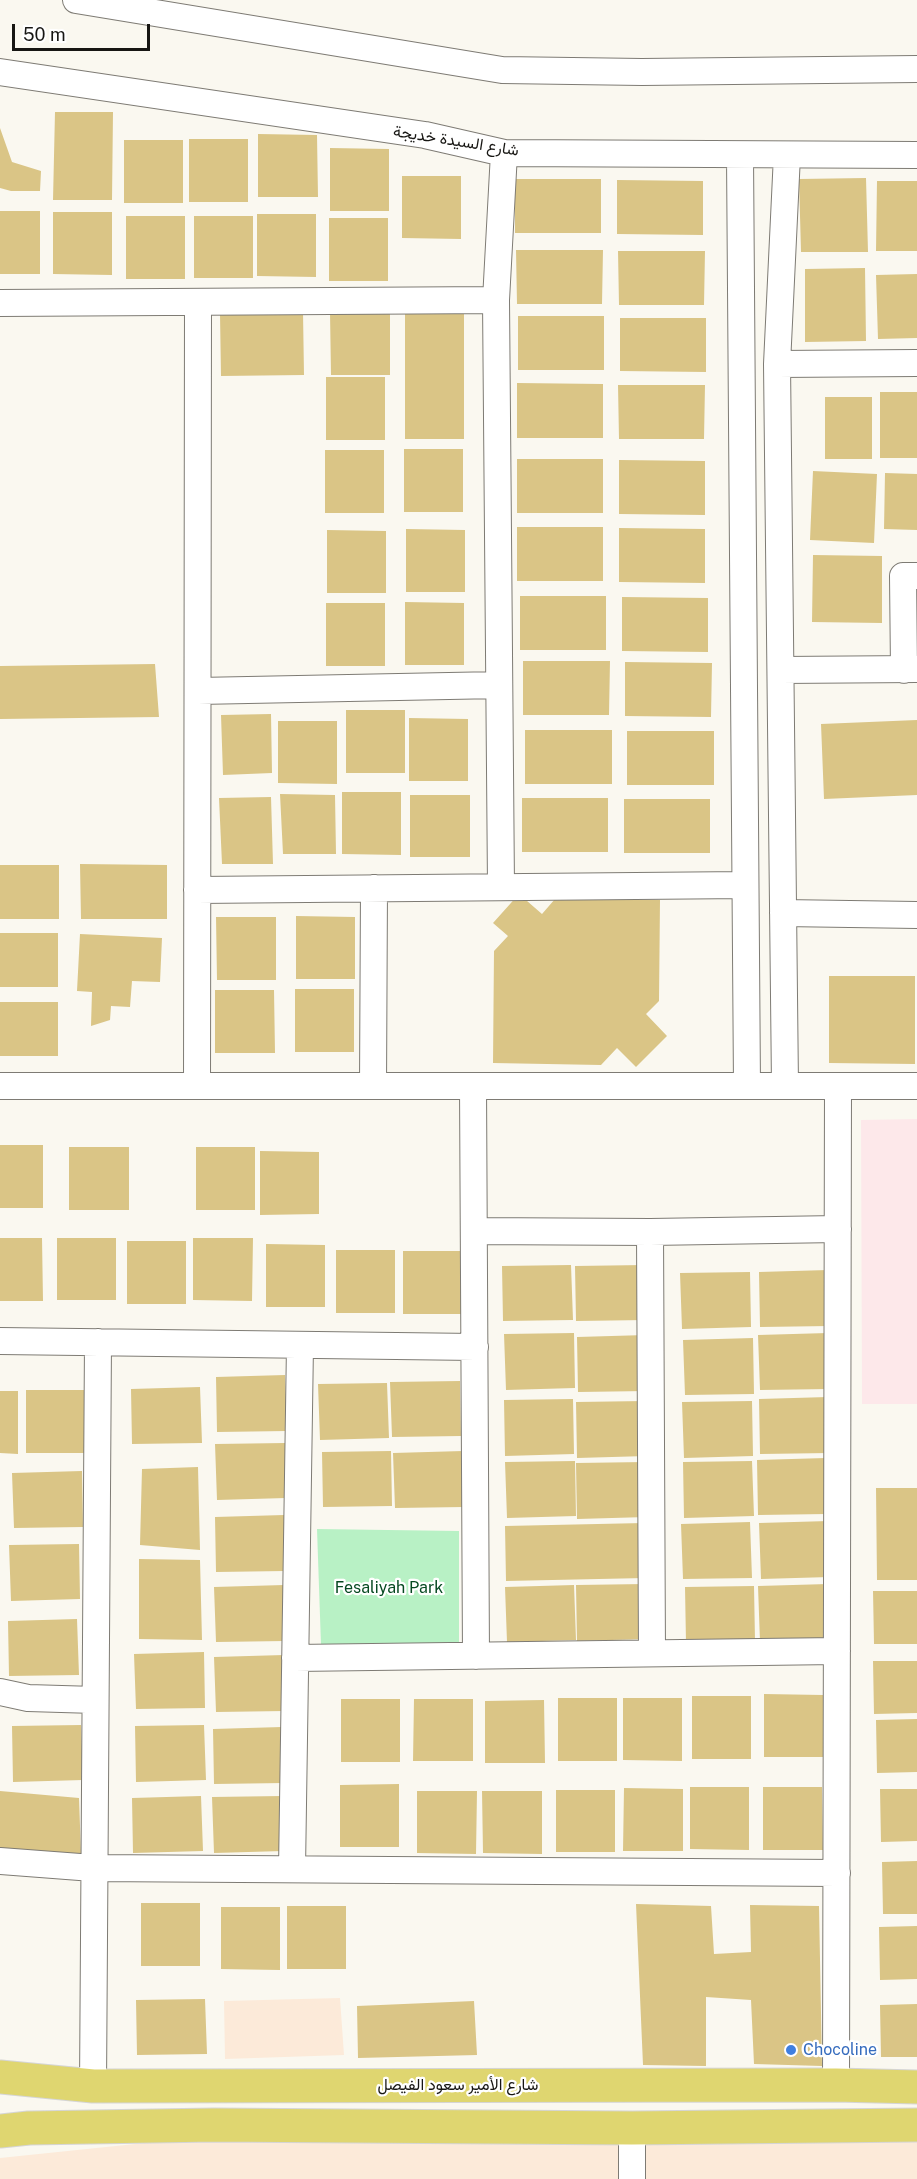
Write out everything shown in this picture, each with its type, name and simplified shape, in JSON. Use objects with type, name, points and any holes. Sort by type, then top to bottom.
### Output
[{"type":"main road","points":[[0,2064],[93,2086]]},
{"type":"main road","name":"شارع الأمير سعود الفيصل","points":[[0,2077],[93,2086],[836,2085],[917,2087]]},
{"type":"main road","points":[[0,2087],[93,2086]]},
{"type":"main road","points":[[10,2129],[214,2125],[632,2128],[917,2125]]},
{"type":"street","points":[[76,0],[502,70],[642,72],[917,69]]},
{"type":"street","name":"شارع السيدة خديجة","points":[[0,72],[425,135],[504,153],[740,156],[917,155]]},
{"type":"street","points":[[501,887],[496,300],[504,153]]},
{"type":"street","points":[[785,1086],[777,364],[787,155]]},
{"type":"street","points":[[740,156],[747,1086]]},
{"type":"street","points":[[0,303],[496,300]]},
{"type":"street","points":[[197,1086],[198,302]]},
{"type":"street","points":[[777,364],[917,363]]},
{"type":"street","points":[[781,670],[910,669],[903,576],[917,576]]},
{"type":"street","points":[[198,691],[499,685]]},
{"type":"street","points":[[197,890],[745,885]]},
{"type":"street","points":[[372,1086],[374,888]]},
{"type":"street","points":[[783,913],[917,915]]},
{"type":"street","points":[[0,1086],[917,1086]]},
{"type":"street","points":[[473,1086],[476,1656]]},
{"type":"street","points":[[836,2085],[838,1086]]},
{"type":"street","points":[[474,1231],[650,1232],[838,1229]]},
{"type":"street","points":[[650,1232],[651,1653]]},
{"type":"street","points":[[0,1341],[475,1347]]},
{"type":"street","points":[[93,2086],[98,1342]]},
{"type":"street","points":[[292,1869],[300,1345]]},
{"type":"street","points":[[295,1658],[837,1651]]},
{"type":"street","points":[[0,1692],[28,1698],[95,1700]]},
{"type":"street","points":[[0,1861],[93,1868],[837,1873]]},
{"type":"street","points":[[632,2128],[632,2179]]},
{"type":"shaded area","points":[[917,1119],[917,1404],[862,1404],[861,1120]]},
{"type":"shaded area","points":[[340,1998],[344,2055],[225,2059],[224,2001]]},
{"type":"shaded area","points":[[917,2125],[917,2179],[0,2179],[0,2158],[164,2141]]},
{"type":"green space","name":"Fesaliyah Park","points":[[317,1529],[459,1531],[459,1645],[321,1645]]},
{"type":"building","points":[[55,112],[113,112],[112,200],[53,200]]},
{"type":"building","points":[[0,128],[12,162],[41,171],[40,191],[11,191],[0,188]]},
{"type":"building","points":[[258,134],[317,135],[318,197],[258,197]]},
{"type":"building","points":[[189,139],[248,139],[248,202],[189,202]]},
{"type":"building","points":[[124,140],[183,140],[183,203],[124,203]]},
{"type":"building","points":[[330,148],[389,149],[389,211],[330,211]]},
{"type":"building","points":[[402,176],[461,176],[461,239],[402,238]]},
{"type":"building","points":[[866,178],[868,252],[801,252],[799,179]]},
{"type":"building","points":[[515,179],[601,179],[601,233],[515,233]]},
{"type":"building","points":[[617,180],[703,181],[703,235],[617,234]]},
{"type":"building","points":[[877,181],[917,181],[917,251],[876,251]]},
{"type":"building","points":[[0,211],[40,211],[40,274],[0,274]]},
{"type":"building","points":[[53,212],[112,212],[112,275],[53,274]]},
{"type":"building","points":[[257,214],[316,214],[316,277],[257,276]]},
{"type":"building","points":[[126,216],[185,216],[185,279],[126,279]]},
{"type":"building","points":[[194,216],[253,216],[253,278],[194,278]]},
{"type":"building","points":[[329,218],[388,218],[388,281],[329,281]]},
{"type":"building","points":[[516,250],[603,250],[602,304],[517,304]]},
{"type":"building","points":[[618,251],[705,251],[704,305],[619,305]]},
{"type":"building","points":[[865,268],[866,341],[805,342],[805,269]]},
{"type":"building","points":[[917,274],[917,338],[878,339],[876,275]]},
{"type":"building","points":[[303,312],[304,375],[221,376],[220,314]]},
{"type":"building","points":[[330,312],[390,312],[390,375],[331,375]]},
{"type":"building","points":[[405,313],[464,313],[464,439],[405,439]]},
{"type":"building","points":[[518,316],[604,316],[604,370],[518,370]]},
{"type":"building","points":[[620,318],[706,318],[706,372],[620,371]]},
{"type":"building","points":[[326,377],[385,377],[385,440],[326,440]]},
{"type":"building","points":[[517,383],[603,384],[603,438],[517,438]]},
{"type":"building","points":[[618,385],[705,385],[704,439],[619,439]]},
{"type":"building","points":[[880,392],[917,392],[917,458],[880,458]]},
{"type":"building","points":[[825,397],[872,397],[872,459],[825,459]]},
{"type":"building","points":[[404,449],[463,449],[463,512],[404,512]]},
{"type":"building","points":[[325,450],[384,450],[384,513],[325,513]]},
{"type":"building","points":[[517,459],[603,459],[603,513],[517,513]]},
{"type":"building","points":[[619,460],[705,461],[705,515],[619,514]]},
{"type":"building","points":[[813,471],[877,474],[874,543],[810,540]]},
{"type":"building","points":[[885,473],[917,474],[917,530],[884,529]]},
{"type":"building","points":[[517,527],[603,527],[603,581],[517,581]]},
{"type":"building","points":[[619,528],[705,529],[705,583],[619,582]]},
{"type":"building","points":[[406,529],[465,530],[465,592],[406,592]]},
{"type":"building","points":[[327,530],[386,531],[386,593],[327,593]]},
{"type":"building","points":[[813,555],[882,556],[882,623],[812,622]]},
{"type":"building","points":[[520,596],[606,596],[606,650],[520,650]]},
{"type":"building","points":[[622,597],[708,598],[708,652],[622,651]]},
{"type":"building","points":[[405,602],[464,603],[464,665],[405,665]]},
{"type":"building","points":[[326,603],[385,603],[385,666],[326,666]]},
{"type":"building","points":[[523,661],[610,661],[609,715],[523,715]]},
{"type":"building","points":[[625,662],[712,663],[711,717],[625,716]]},
{"type":"building","points":[[155,664],[159,717],[0,719],[0,666]]},
{"type":"building","points":[[346,710],[405,710],[405,773],[346,773]]},
{"type":"building","points":[[271,714],[272,773],[223,775],[221,715]]},
{"type":"building","points":[[409,718],[468,719],[468,781],[409,781]]},
{"type":"building","points":[[917,720],[917,795],[824,799],[821,724]]},
{"type":"building","points":[[278,721],[337,721],[337,784],[278,783]]},
{"type":"building","points":[[525,730],[612,730],[612,784],[525,784]]},
{"type":"building","points":[[627,731],[714,731],[714,785],[627,785]]},
{"type":"building","points":[[342,792],[401,792],[401,855],[342,854]]},
{"type":"building","points":[[280,794],[335,795],[336,854],[283,854]]},
{"type":"building","points":[[410,795],[470,795],[470,857],[410,857]]},
{"type":"building","points":[[271,797],[273,864],[222,864],[219,798]]},
{"type":"building","points":[[522,798],[608,798],[608,852],[522,852]]},
{"type":"building","points":[[624,799],[710,799],[710,853],[624,853]]},
{"type":"building","points":[[80,864],[167,865],[167,919],[81,919]]},
{"type":"building","points":[[0,865],[59,865],[59,919],[0,919]]},
{"type":"building","points":[[519,894],[542,914],[555,899],[660,900],[659,1001],[646,1014],[667,1036],[636,1067],[617,1048],[601,1065],[493,1063],[494,951],[508,936],[493,923]]},
{"type":"building","points":[[296,916],[355,917],[355,979],[296,979]]},
{"type":"building","points":[[216,917],[276,917],[276,980],[217,980]]},
{"type":"building","points":[[0,933],[58,933],[58,987],[0,987]]},
{"type":"building","points":[[80,934],[162,938],[160,982],[132,981],[130,1007],[111,1006],[110,1020],[91,1026],[92,992],[77,991]]},
{"type":"building","points":[[829,976],[915,976],[915,1064],[829,1063]]},
{"type":"building","points":[[295,989],[354,989],[354,1052],[295,1052]]},
{"type":"building","points":[[215,990],[274,990],[275,1053],[215,1053]]},
{"type":"building","points":[[0,1002],[58,1002],[58,1056],[0,1056]]},
{"type":"building","points":[[0,1145],[43,1145],[43,1208],[0,1208]]},
{"type":"building","points":[[69,1147],[129,1147],[129,1210],[69,1210]]},
{"type":"building","points":[[196,1147],[255,1147],[255,1210],[196,1210]]},
{"type":"building","points":[[260,1151],[319,1152],[319,1214],[260,1215]]},
{"type":"building","points":[[0,1238],[42,1238],[43,1301],[0,1301]]},
{"type":"building","points":[[57,1238],[116,1238],[116,1300],[57,1300]]},
{"type":"building","points":[[193,1238],[253,1238],[252,1301],[193,1300]]},
{"type":"building","points":[[127,1241],[186,1241],[186,1304],[127,1304]]},
{"type":"building","points":[[266,1244],[325,1245],[325,1307],[266,1307]]},
{"type":"building","points":[[336,1250],[395,1250],[395,1313],[336,1313]]},
{"type":"building","points":[[403,1251],[463,1251],[463,1314],[403,1314]]},
{"type":"building","points":[[571,1265],[573,1320],[503,1321],[502,1266]]},
{"type":"building","points":[[644,1265],[646,1320],[576,1321],[575,1266]]},
{"type":"building","points":[[828,1270],[830,1326],[760,1327],[759,1272]]},
{"type":"building","points":[[750,1272],[751,1327],[682,1329],[680,1273]]},
{"type":"building","points":[[574,1333],[575,1388],[506,1390],[504,1334]]},
{"type":"building","points":[[828,1333],[829,1389],[760,1390],[758,1335]]},
{"type":"building","points":[[646,1335],[647,1391],[578,1392],[577,1337]]},
{"type":"building","points":[[753,1338],[754,1394],[685,1395],[683,1340]]},
{"type":"building","points":[[285,1375],[287,1431],[217,1432],[216,1377]]},
{"type":"building","points":[[460,1381],[461,1436],[392,1437],[390,1382]]},
{"type":"building","points":[[387,1383],[389,1438],[320,1440],[318,1384]]},
{"type":"building","points":[[200,1387],[202,1443],[132,1444],[131,1389]]},
{"type":"building","points":[[26,1390],[85,1390],[85,1453],[26,1453]]},
{"type":"building","points":[[0,1391],[18,1391],[18,1454],[0,1453]]},
{"type":"building","points":[[828,1397],[830,1453],[760,1454],[759,1399]]},
{"type":"building","points":[[573,1399],[574,1454],[505,1456],[504,1400]]},
{"type":"building","points":[[645,1401],[647,1456],[577,1458],[576,1402]]},
{"type":"building","points":[[752,1401],[753,1456],[684,1458],[682,1402]]},
{"type":"building","points":[[285,1443],[286,1498],[217,1500],[215,1444]]},
{"type":"building","points":[[391,1451],[392,1506],[323,1507],[322,1452]]},
{"type":"building","points":[[463,1451],[464,1507],[395,1508],[393,1453]]},
{"type":"building","points":[[826,1458],[827,1514],[758,1515],[757,1460]]},
{"type":"building","points":[[575,1461],[576,1516],[507,1518],[505,1462]]},
{"type":"building","points":[[752,1461],[754,1516],[684,1518],[683,1462]]},
{"type":"building","points":[[645,1462],[647,1517],[577,1519],[576,1463]]},
{"type":"building","points":[[198,1467],[200,1550],[140,1545],[142,1469]]},
{"type":"building","points":[[82,1471],[83,1527],[14,1528],[12,1473]]},
{"type":"building","points":[[876,1488],[917,1488],[917,1580],[877,1580]]},
{"type":"building","points":[[284,1515],[285,1571],[216,1572],[215,1517]]},
{"type":"building","points":[[829,1521],[830,1577],[761,1579],[759,1523]]},
{"type":"building","points":[[750,1522],[752,1578],[683,1579],[681,1524]]},
{"type":"building","points":[[644,1523],[645,1578],[506,1581],[505,1526]]},
{"type":"building","points":[[79,1544],[80,1599],[11,1601],[9,1545]]},
{"type":"building","points":[[139,1559],[200,1560],[202,1640],[139,1639]]},
{"type":"building","points":[[645,1584],[646,1639],[577,1641],[576,1585]]},
{"type":"building","points":[[828,1584],[829,1640],[760,1642],[758,1586]]},
{"type":"building","points":[[284,1585],[285,1641],[216,1642],[214,1587]]},
{"type":"building","points":[[574,1585],[576,1640],[507,1642],[505,1587]]},
{"type":"building","points":[[754,1586],[755,1641],[686,1643],[685,1587]]},
{"type":"building","points":[[873,1591],[917,1591],[917,1644],[874,1644]]},
{"type":"building","points":[[77,1619],[79,1675],[9,1676],[8,1621]]},
{"type":"building","points":[[204,1652],[205,1708],[136,1709],[134,1654]]},
{"type":"building","points":[[284,1655],[285,1711],[216,1712],[214,1657]]},
{"type":"building","points":[[873,1661],[917,1661],[917,1713],[874,1714]]},
{"type":"building","points":[[764,1694],[823,1695],[823,1757],[764,1757]]},
{"type":"building","points":[[692,1696],[751,1696],[751,1759],[692,1759]]},
{"type":"building","points":[[558,1698],[617,1698],[617,1761],[558,1761]]},
{"type":"building","points":[[623,1698],[682,1698],[682,1761],[623,1760]]},
{"type":"building","points":[[341,1699],[400,1699],[400,1762],[341,1762]]},
{"type":"building","points":[[414,1699],[473,1699],[473,1761],[413,1761]]},
{"type":"building","points":[[544,1700],[545,1763],[485,1763],[485,1701]]},
{"type":"building","points":[[917,1719],[917,1772],[877,1773],[876,1720]]},
{"type":"building","points":[[81,1725],[83,1780],[13,1782],[12,1726]]},
{"type":"building","points":[[204,1725],[206,1780],[136,1782],[135,1726]]},
{"type":"building","points":[[282,1727],[284,1783],[214,1784],[213,1729]]},
{"type":"building","points":[[399,1784],[399,1847],[340,1847],[340,1785]]},
{"type":"building","points":[[690,1787],[749,1787],[749,1850],[690,1849]]},
{"type":"building","points":[[763,1787],[822,1787],[823,1850],[763,1850]]},
{"type":"building","points":[[624,1788],[683,1789],[683,1851],[623,1851]]},
{"type":"building","points":[[880,1789],[917,1789],[917,1841],[881,1842]]},
{"type":"building","points":[[556,1790],[615,1790],[615,1852],[556,1852]]},
{"type":"building","points":[[0,1791],[79,1798],[81,1854],[0,1848]]},
{"type":"building","points":[[417,1791],[477,1791],[476,1854],[417,1853]]},
{"type":"building","points":[[482,1791],[542,1791],[542,1854],[483,1853]]},
{"type":"building","points":[[201,1796],[203,1851],[133,1853],[132,1798]]},
{"type":"building","points":[[282,1796],[283,1851],[214,1853],[212,1797]]},
{"type":"building","points":[[917,1861],[917,1914],[883,1914],[882,1862]]},
{"type":"building","points":[[141,1903],[200,1903],[200,1966],[141,1966]]},
{"type":"building","points":[[636,1904],[711,1906],[714,1954],[751,1952],[750,1905],[819,1906],[822,2066],[754,2064],[751,2000],[706,1997],[706,2066],[643,2065]]},
{"type":"building","points":[[287,1906],[346,1906],[346,1969],[287,1969]]},
{"type":"building","points":[[221,1907],[280,1907],[280,1970],[221,1969]]},
{"type":"building","points":[[917,1926],[917,1979],[880,1980],[879,1927]]},
{"type":"building","points":[[205,1999],[207,2054],[137,2055],[136,2000]]},
{"type":"building","points":[[474,2001],[477,2055],[358,2058],[357,2006]]},
{"type":"building","points":[[917,2004],[917,2057],[881,2057],[880,2005]]},
{"type":"place","name":"Chocoline","points":[[791,2050]]}]
